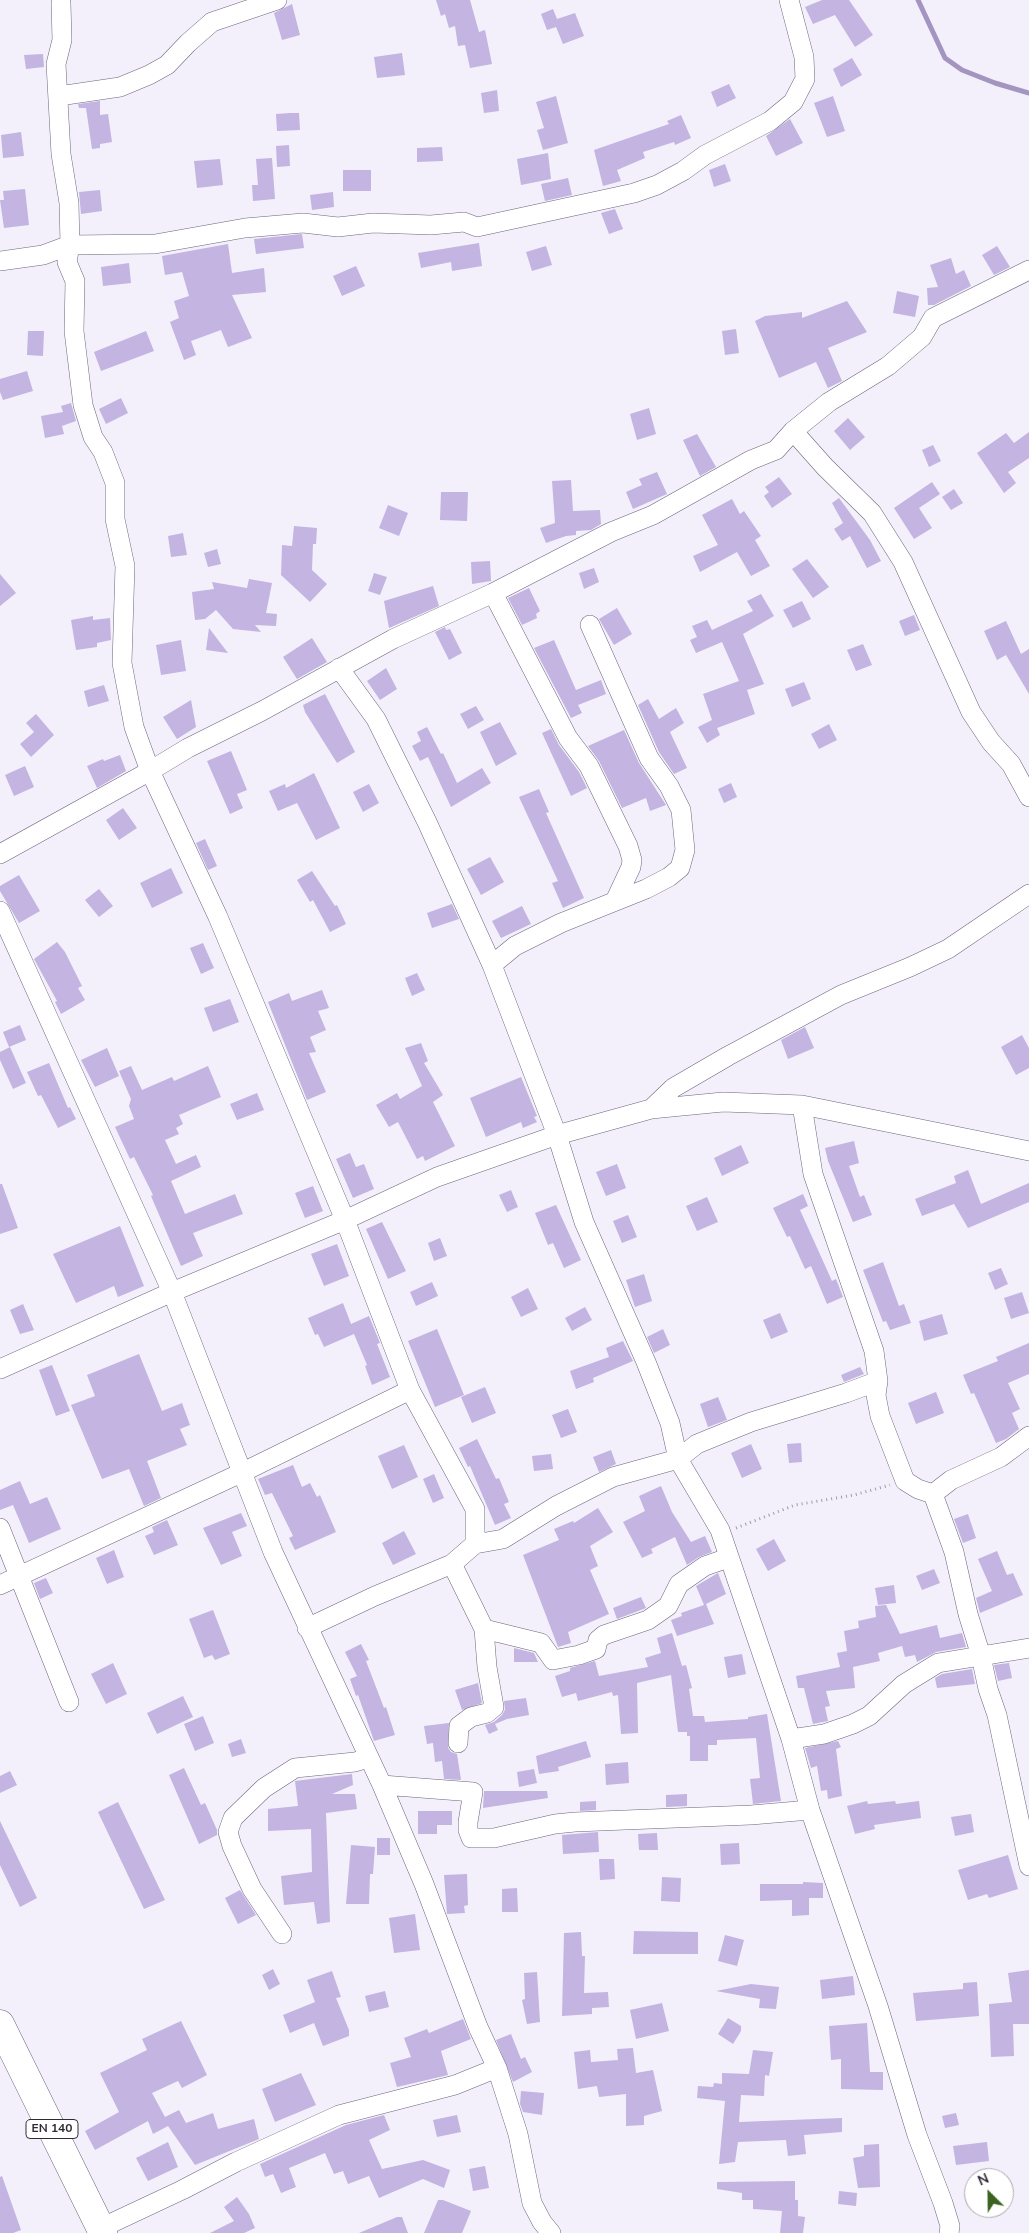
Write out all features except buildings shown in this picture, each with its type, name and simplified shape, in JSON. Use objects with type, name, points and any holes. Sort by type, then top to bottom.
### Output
[{"type":"main road","name":"EN 140","points":[[0,2024],[102,2230]]},
{"type":"street","points":[[59,96],[120,87],[149,76],[167,65],[212,22],[277,0]]},
{"type":"street","points":[[0,261],[43,255],[70,245],[156,244],[245,228],[303,223],[338,227],[373,223],[431,224],[464,222],[477,227],[634,193],[657,185],[683,171],[705,156],[770,121],[793,102],[804,79],[804,57],[789,0]]},
{"type":"street","points":[[61,3],[62,40],[56,64],[61,154],[69,203],[70,245],[67,262],[75,281],[74,331],[83,405],[93,437],[103,452],[115,483],[115,520],[124,566],[122,663],[134,727],[150,772],[218,917],[345,1220],[410,1390],[475,1509],[475,1544]]},
{"type":"street","points":[[0,854],[150,772],[188,748],[262,711],[393,639],[493,593],[611,532],[653,515],[750,460],[776,450],[793,431],[829,402],[888,366],[922,337],[934,318],[1029,270]]},
{"type":"street","points":[[793,431],[825,467],[872,512],[903,562],[971,712],[990,742],[1011,764],[1029,797]]},
{"type":"street","points":[[493,593],[568,738],[589,766],[628,846],[632,860],[631,868],[615,901]]},
{"type":"street","points":[[492,965],[515,946],[561,923],[646,889],[669,877],[680,868],[685,850],[680,810],[669,786],[649,758],[590,625]]},
{"type":"street","points":[[340,668],[376,718],[439,847],[492,965],[557,1134],[584,1222],[646,1362],[670,1423],[678,1459],[720,1530],[791,1738],[810,1810],[878,2006],[917,2135],[943,2203],[950,2226],[949,2233]]},
{"type":"street","points":[[651,1109],[673,1088],[841,995],[910,967],[948,949],[1029,894]]},
{"type":"street","points":[[0,911],[172,1292],[273,1552],[382,1785],[424,1884],[478,2027],[497,2068],[518,2134],[532,2203],[550,2233]]},
{"type":"street","points":[[0,1370],[172,1292],[345,1220],[437,1177],[557,1134],[651,1109],[723,1102],[802,1105],[1029,1151]]},
{"type":"street","points":[[802,1105],[813,1174],[874,1351],[878,1381],[876,1395],[880,1416],[905,1481],[918,1489],[933,1494]]},
{"type":"street","points":[[307,1628],[375,1596],[452,1564],[475,1544],[503,1539],[556,1506],[613,1477],[678,1459],[698,1444],[751,1422],[846,1394],[878,1381]]},
{"type":"street","points":[[0,1585],[241,1473],[410,1390]]},
{"type":"street","points":[[846,1394],[861,1400],[880,1416]]},
{"type":"street","points":[[933,1494],[951,1480],[1001,1457],[1029,1436]]},
{"type":"street","points":[[933,1494],[954,1552],[968,1614],[997,1715],[1029,1866]]},
{"type":"street","points":[[0,1528],[69,1702]]},
{"type":"street","points":[[484,1630],[541,1643],[553,1660],[579,1655],[596,1649],[598,1640],[604,1635],[648,1620],[668,1606],[679,1584],[706,1566],[728,1558]]},
{"type":"street","points":[[452,1564],[484,1630],[487,1667],[494,1707],[487,1713],[471,1717],[459,1726],[458,1743]]},
{"type":"street","points":[[791,1738],[824,1734],[869,1716],[904,1684],[938,1663],[1029,1648]]},
{"type":"street","points":[[282,1934],[252,1889],[232,1846],[228,1832],[233,1818],[264,1788],[295,1768],[355,1762],[368,1758]]},
{"type":"street","points":[[382,1785],[474,1792],[468,1822],[471,1838],[494,1838],[556,1824],[575,1822],[751,1815],[810,1810]]},
{"type":"street","points":[[102,2230],[236,2162],[339,2115],[455,2085],[497,2068]]},
{"type":"path","points":[[720,1530],[736,1528],[795,1505],[874,1490],[905,1481]]},
{"type":"waterway","points":[[918,0],[945,58],[962,70],[995,83],[1029,93]]}]
